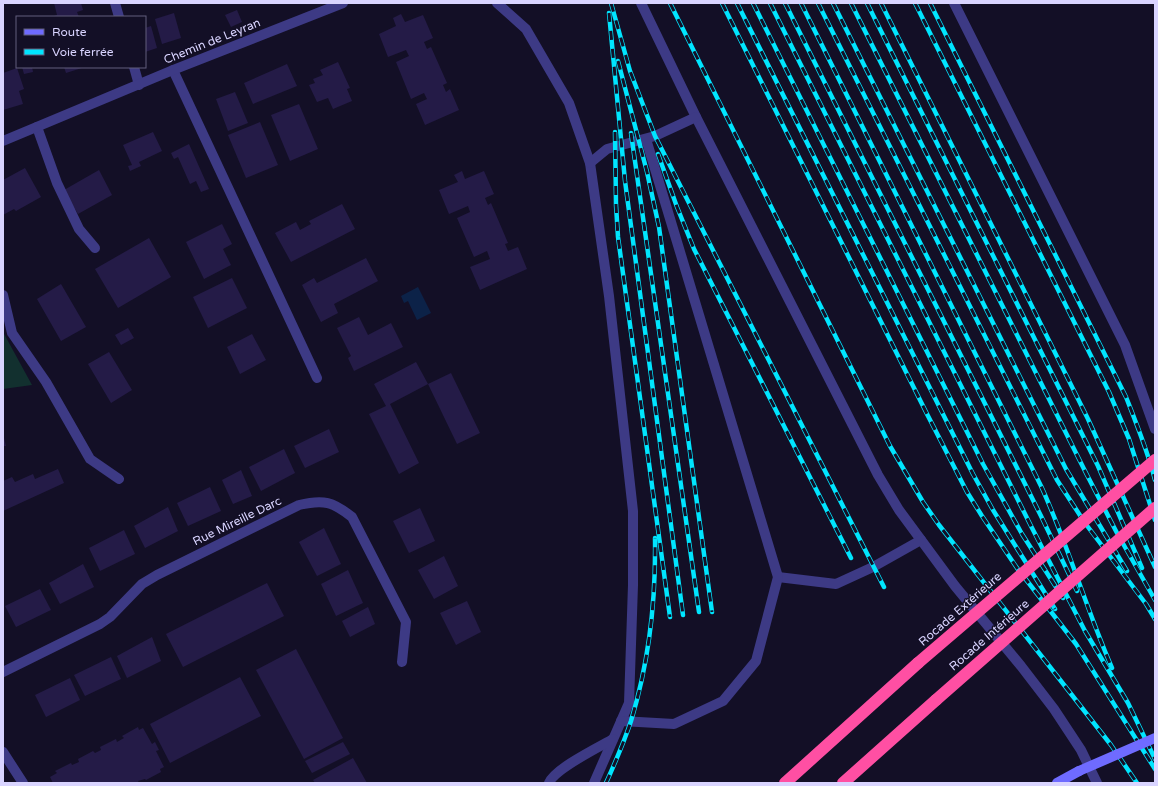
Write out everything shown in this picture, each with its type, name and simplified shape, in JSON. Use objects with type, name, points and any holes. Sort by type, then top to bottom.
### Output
[{"type":"highway","name":"Rocade Extérieure","points":[[785,783],[918,663],[1155,460]]},
{"type":"highway","name":"Rocade Intérieure","points":[[843,783],[1155,508]]},
{"type":"street","points":[[115,3],[120,16]]},
{"type":"street","name":"Chemin de Leyran","points":[[3,141],[173,70],[343,3]]},
{"type":"street","points":[[497,3],[526,28],[569,103],[590,163],[609,296],[633,511],[633,585],[629,703],[594,783]]},
{"type":"street","points":[[640,3],[696,117],[878,475],[899,510],[921,540],[1054,709],[1081,750],[1097,783]]},
{"type":"street","points":[[954,3],[1125,345],[1155,429]]},
{"type":"street","points":[[134,68],[139,85]]},
{"type":"street","points":[[173,70],[317,378]]},
{"type":"street","points":[[590,163],[607,149],[646,139],[696,117]]},
{"type":"street","points":[[36,128],[57,184],[79,229],[95,248]]},
{"type":"street","points":[[621,721],[674,724],[723,701],[756,661],[778,577],[646,139]]},
{"type":"street","points":[[3,295],[12,333],[46,382],[90,459],[119,479]]},
{"type":"street","name":"Rue Mireille Darc","points":[[3,672],[100,624],[110,617],[142,584],[157,575],[299,505],[314,502],[326,503],[339,507],[352,517],[406,622],[402,662]]},
{"type":"street","points":[[778,577],[836,584],[873,567],[921,540]]},
{"type":"street","points":[[550,783],[551,779],[568,765],[614,738]]},
{"type":"street","points":[[1057,783],[1079,771],[1155,738]]},
{"type":"street","points":[[3,752],[23,783]]},
{"type":"green space","points":[[3,332],[32,385],[3,389]]},
{"type":"water","points":[[418,287],[431,313],[417,320],[408,301],[404,303],[401,296]]},
{"type":"building","points":[[54,3],[81,3],[83,10],[77,12],[79,16],[54,16],[57,15]]},
{"type":"building","points":[[237,10],[242,22],[231,27],[225,15]]},
{"type":"building","points":[[174,13],[181,38],[162,44],[155,19]]},
{"type":"building","points":[[401,14],[405,22],[423,15],[433,38],[424,42],[427,49],[431,47],[447,83],[443,85],[446,92],[450,89],[459,110],[425,125],[416,104],[427,99],[424,93],[411,99],[396,62],[409,56],[406,50],[388,57],[379,34],[396,26],[393,18]]},
{"type":"building","points":[[151,26],[157,48],[146,52],[146,28]]},
{"type":"building","points":[[338,62],[350,88],[347,89],[352,101],[333,109],[328,98],[317,102],[309,85],[315,83],[313,79],[323,75],[320,70]]},
{"type":"building","points":[[287,64],[297,86],[253,104],[244,83]]},
{"type":"building","points":[[17,68],[24,89],[19,91],[23,104],[3,110],[3,73]]},
{"type":"building","points":[[22,68],[32,68],[33,72],[24,74]]},
{"type":"building","points":[[64,68],[82,68],[66,73]]},
{"type":"building","points":[[235,92],[248,123],[228,131],[216,99]]},
{"type":"building","points":[[299,104],[318,149],[290,161],[271,115]]},
{"type":"building","points":[[260,122],[278,165],[246,178],[228,135]]},
{"type":"building","points":[[153,132],[162,151],[139,162],[141,166],[130,171],[128,166],[132,165],[123,145]]},
{"type":"building","points":[[189,144],[209,189],[201,192],[196,181],[190,184],[178,157],[174,159],[171,153]]},
{"type":"building","points":[[25,168],[41,197],[16,211],[14,209],[3,215],[3,180]]},
{"type":"building","points":[[99,170],[112,195],[78,214],[64,190]]},
{"type":"building","points":[[462,171],[465,179],[484,171],[494,194],[485,198],[488,205],[491,203],[508,243],[505,244],[508,251],[518,247],[527,269],[480,290],[470,267],[490,259],[487,251],[474,257],[457,218],[470,212],[468,206],[449,214],[439,190],[458,182],[454,175]]},
{"type":"building","points":[[342,204],[355,229],[291,262],[275,233],[296,222],[300,230],[311,224],[309,221]]},
{"type":"building","points":[[222,224],[232,244],[223,249],[231,265],[204,279],[186,242]]},
{"type":"building","points":[[149,238],[171,277],[118,308],[95,269]]},
{"type":"building","points":[[366,258],[378,281],[334,304],[338,313],[321,322],[302,285],[314,278],[317,283]]},
{"type":"building","points":[[232,278],[247,308],[208,328],[193,297]]},
{"type":"building","points":[[61,284],[86,327],[61,341],[37,299]]},
{"type":"building","points":[[359,317],[368,335],[391,323],[403,347],[354,371],[348,358],[351,356],[337,328]]},
{"type":"building","points":[[128,328],[134,338],[121,345],[115,335]]},
{"type":"building","points":[[252,334],[266,360],[240,374],[227,347]]},
{"type":"building","points":[[109,352],[132,390],[111,403],[88,364]]},
{"type":"building","points":[[416,362],[428,384],[390,404],[419,463],[399,474],[369,414],[386,406],[374,384]]},
{"type":"building","points":[[451,373],[480,433],[457,444],[428,384]]},
{"type":"building","points":[[329,429],[339,452],[305,468],[294,446]]},
{"type":"building","points":[[3,434],[6,446],[3,446]]},
{"type":"building","points":[[284,449],[295,473],[261,491],[249,467]]},
{"type":"building","points":[[58,469],[64,483],[3,511],[3,481],[12,477],[15,482],[33,474],[35,479]]},
{"type":"building","points":[[241,470],[252,496],[233,504],[222,480]]},
{"type":"building","points":[[210,487],[221,511],[188,526],[177,503]]},
{"type":"building","points":[[168,507],[178,531],[145,548],[134,526]]},
{"type":"building","points":[[420,508],[435,541],[409,553],[393,521]]},
{"type":"building","points":[[324,528],[341,564],[317,576],[299,542]]},
{"type":"building","points":[[124,530],[135,554],[100,571],[89,548]]},
{"type":"building","points":[[444,556],[458,586],[434,599],[418,570]]},
{"type":"building","points":[[83,564],[94,587],[60,604],[49,583]]},
{"type":"building","points":[[348,570],[363,603],[336,616],[321,584]]},
{"type":"building","points":[[267,583],[284,616],[183,667],[166,634]]},
{"type":"building","points":[[40,589],[51,610],[16,627],[5,606]]},
{"type":"building","points":[[467,601],[481,632],[456,645],[440,613]]},
{"type":"building","points":[[368,607],[375,624],[350,637],[342,621]]},
{"type":"building","points":[[152,637],[161,661],[127,678],[117,656]]},
{"type":"building","points":[[296,649],[343,738],[304,759],[256,670]]},
{"type":"building","points":[[111,657],[121,679],[85,696],[74,675]]},
{"type":"building","points":[[240,677],[261,716],[170,763],[150,724]]},
{"type":"building","points":[[70,678],[80,700],[46,717],[35,695]]},
{"type":"building","points":[[138,727],[139,730],[143,728],[152,744],[155,742],[159,750],[156,751],[164,767],[160,769],[161,772],[146,780],[138,781],[139,783],[53,783],[50,777],[57,773],[55,771],[71,763],[72,765],[79,762],[78,759],[93,751],[95,753],[101,750],[100,747],[116,739],[117,742],[124,738],[122,736]]},
{"type":"building","points":[[343,742],[350,754],[312,773],[305,761]]},
{"type":"building","points":[[353,758],[367,783],[315,783],[313,780]]},
{"type":"railway","points":[[611,3],[630,71],[655,136],[884,587]]},
{"type":"railway","points":[[670,3],[890,446],[923,502],[939,525],[1111,745],[1137,783]]},
{"type":"railway","points":[[722,3],[967,492],[1017,568],[1076,644],[1155,769]]},
{"type":"railway","points":[[737,3],[973,474],[993,510],[1055,609]]},
{"type":"railway","points":[[753,3],[983,464],[1022,534],[1063,598]]},
{"type":"railway","points":[[770,3],[1031,526],[1085,631],[1128,703],[1155,759]]},
{"type":"railway","points":[[785,3],[1077,591]]},
{"type":"railway","points":[[801,3],[1041,486],[1060,531],[1112,668]]},
{"type":"railway","points":[[818,3],[1057,480],[1085,523],[1146,604],[1155,619]]},
{"type":"railway","points":[[833,3],[1066,469],[1127,571]]},
{"type":"railway","points":[[851,3],[1087,475],[1117,533],[1155,600]]},
{"type":"railway","points":[[867,3],[1098,466],[1142,568]]},
{"type":"railway","points":[[881,3],[1088,419],[1155,567]]},
{"type":"railway","points":[[915,3],[1109,392],[1129,439],[1155,520]]},
{"type":"railway","points":[[930,3],[1126,397],[1146,449],[1155,480]]},
{"type":"railway","points":[[609,13],[625,181],[683,615]]},
{"type":"railway","points":[[618,61],[647,172],[659,227],[712,612]]},
{"type":"railway","points":[[615,132],[618,237],[670,617]]},
{"type":"railway","points":[[631,133],[699,612]]},
{"type":"railway","points":[[658,154],[694,249],[851,558]]},
{"type":"railway","points":[[606,783],[631,721],[647,654],[653,608],[655,538]]}]
